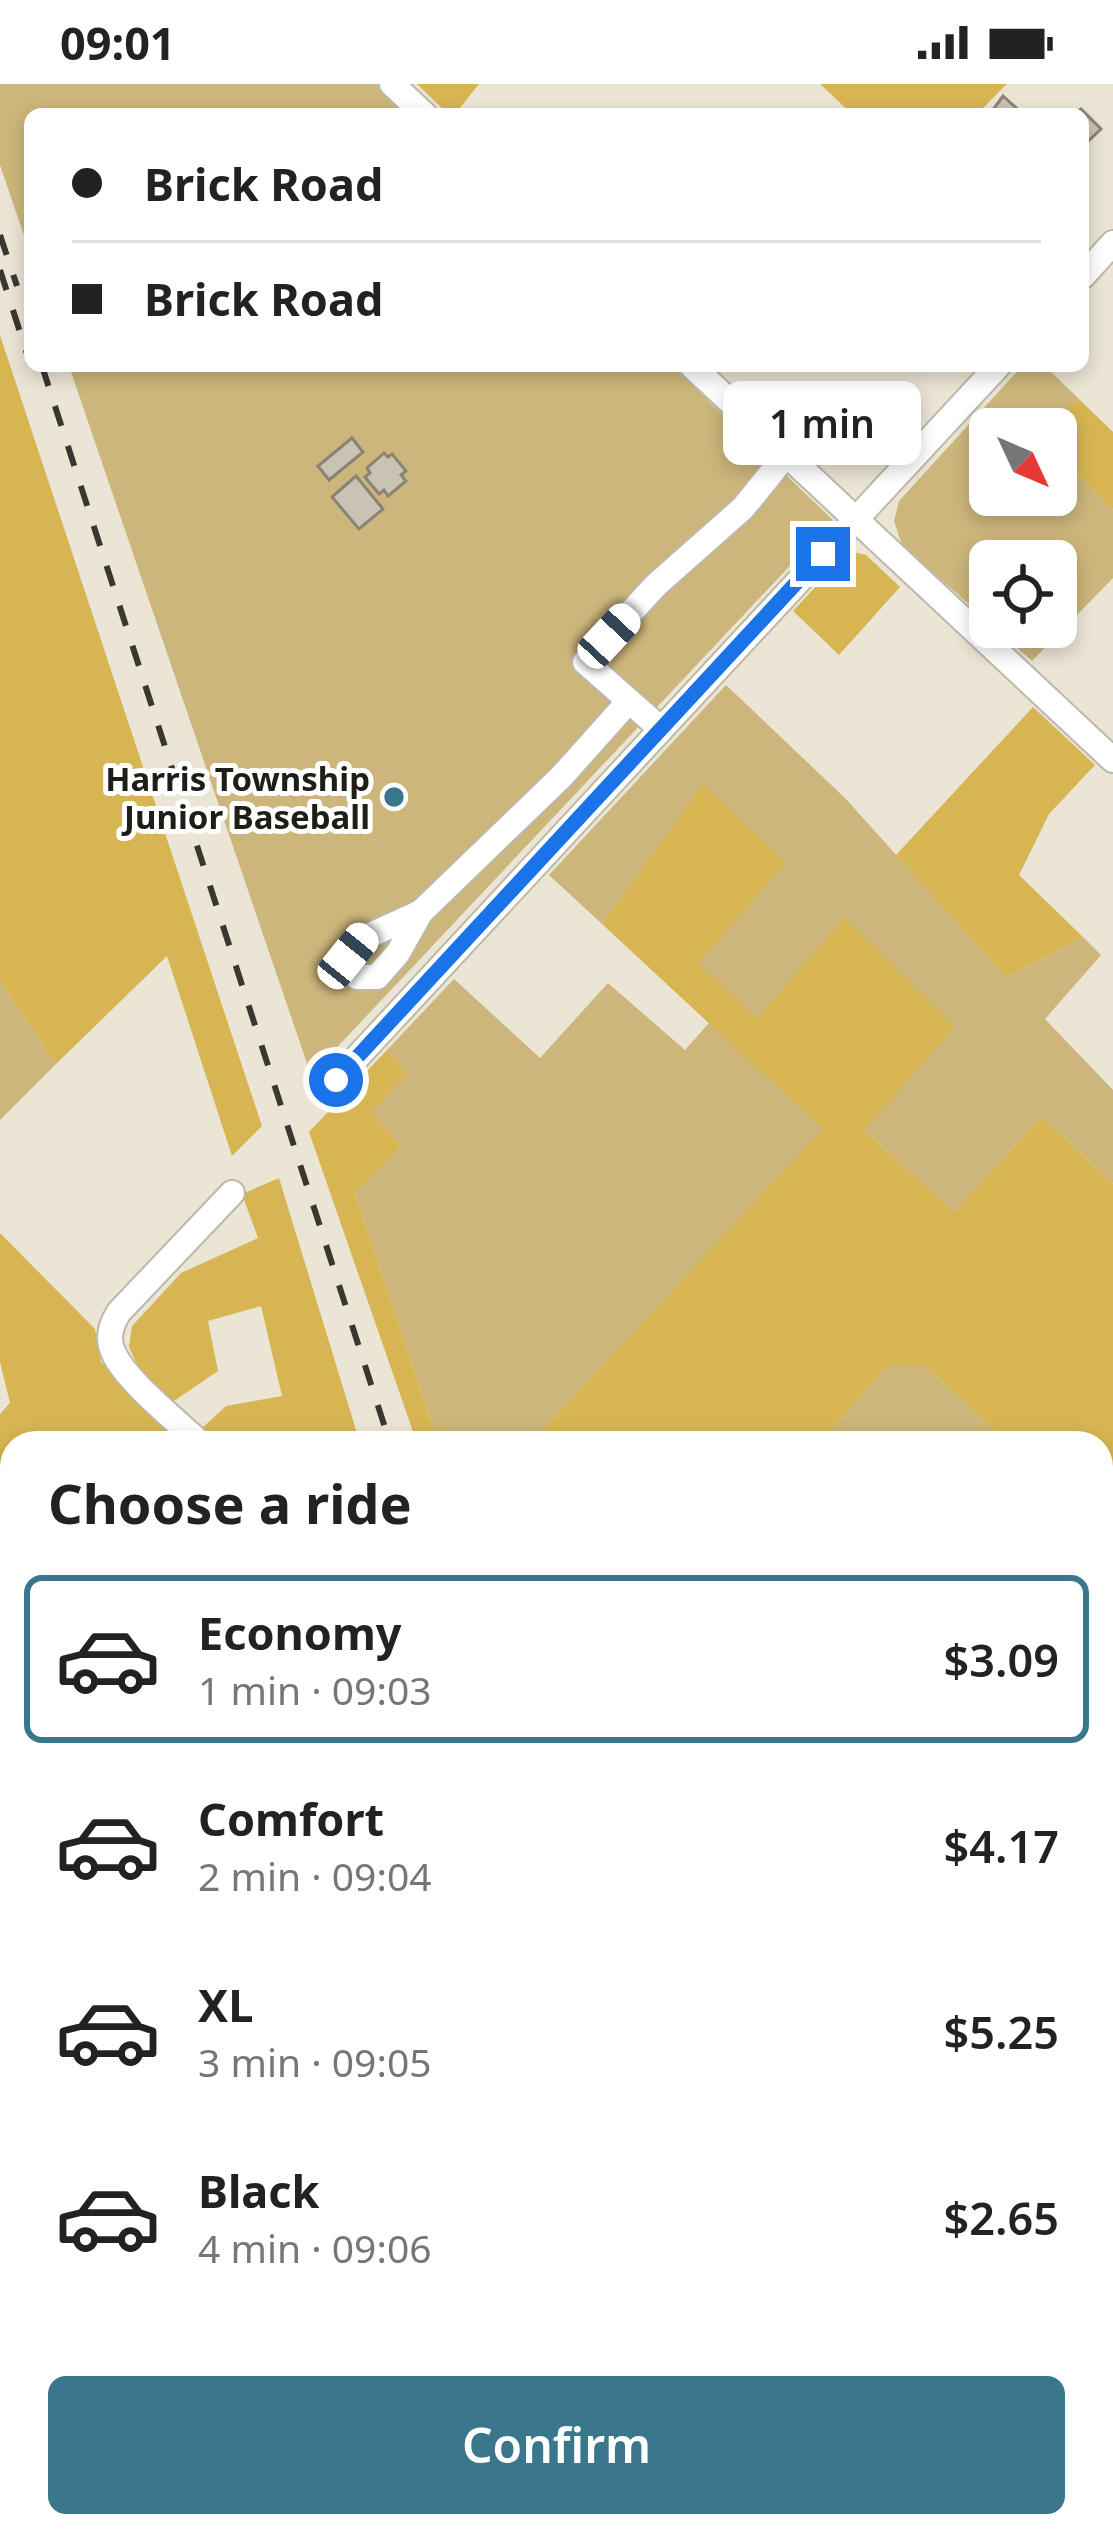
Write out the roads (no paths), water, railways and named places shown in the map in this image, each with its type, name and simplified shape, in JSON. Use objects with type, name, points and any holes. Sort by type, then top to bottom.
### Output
[{"type":"street","points":[[392,84],[418,108]]},
{"type":"street","points":[[1089,269],[1113,243]]},
{"type":"street","points":[[698,372],[1113,760]]},
{"type":"street","points":[[336,1080],[992,372]]},
{"type":"street","points":[[661,729],[585,662],[656,585],[743,508],[786,455]]},
{"type":"street","points":[[421,913],[562,776],[629,701]]},
{"type":"street","points":[[187,1431],[115,1356],[111,1328],[119,1312],[232,1193]]},
{"type":"railway","points":[[0,235],[17,286]]},
{"type":"railway","points":[[0,270],[24,344]]},
{"type":"railway","points":[[44,372],[386,1431]]},
{"type":"place","name":"Harris Township Junior Baseball","points":[[394,797]]}]
